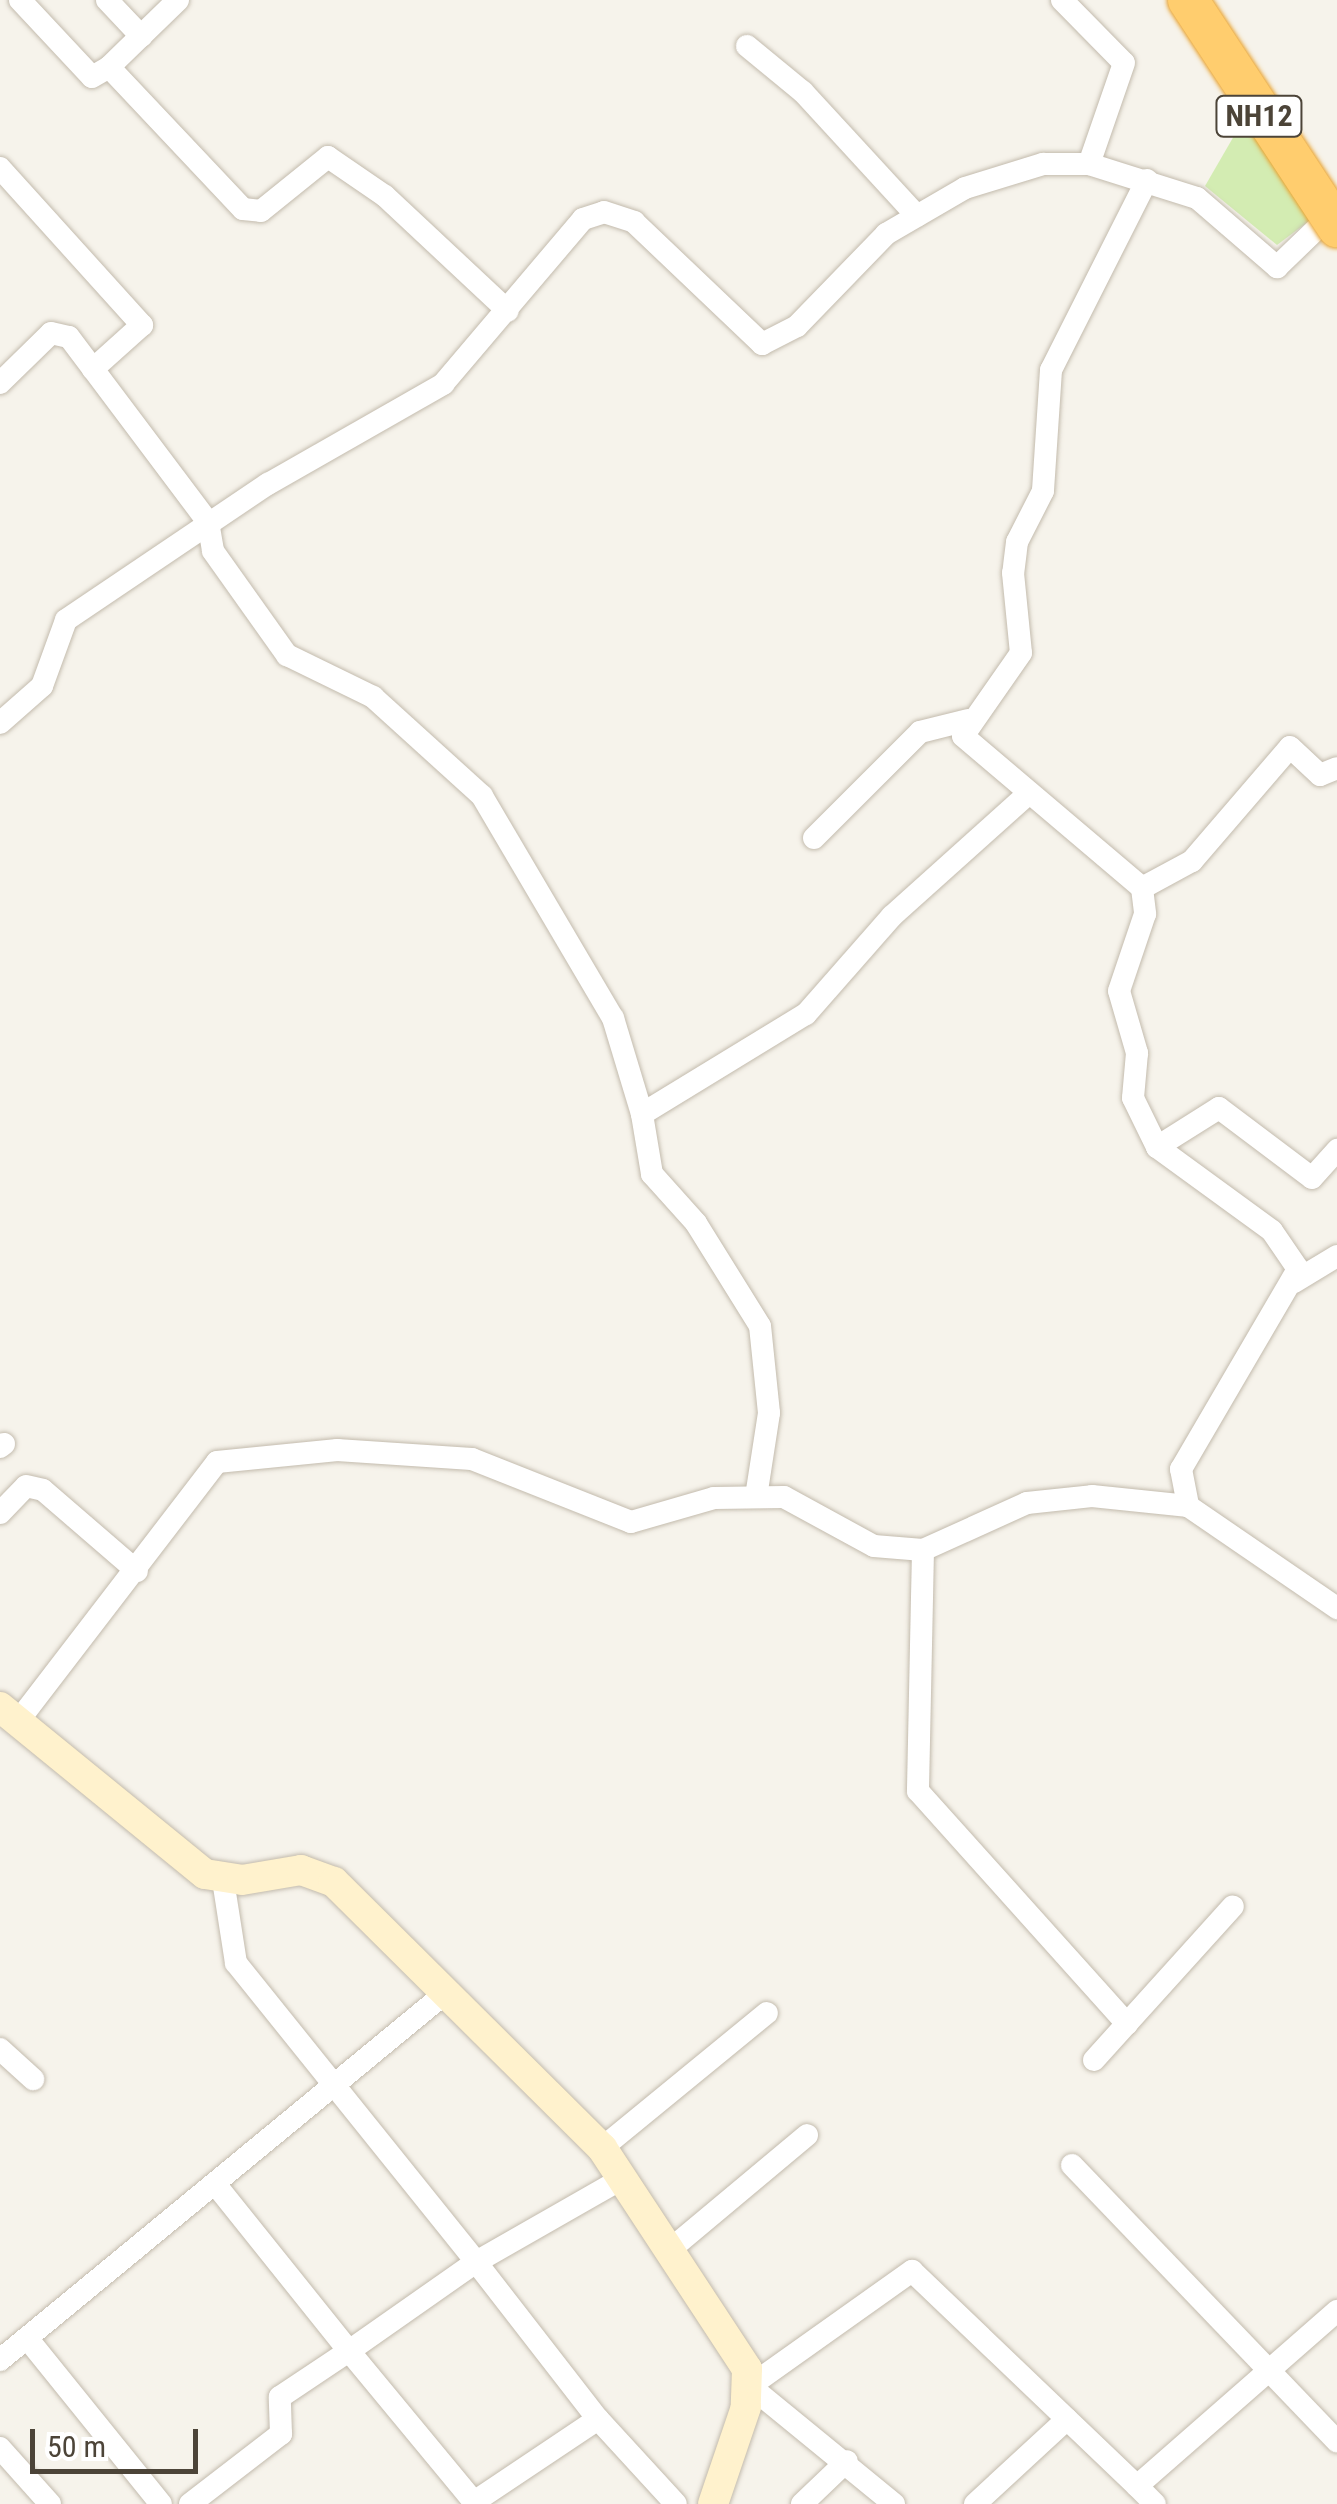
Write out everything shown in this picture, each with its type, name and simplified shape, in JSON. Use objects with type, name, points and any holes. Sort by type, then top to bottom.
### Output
[{"type":"highway","name":"NH12","points":[[1188,0],[1337,227]]},
{"type":"main road","points":[[10,1714],[128,1817],[223,1880],[317,1873],[448,1991],[602,2148],[739,2352],[750,2386],[712,2504]]},
{"type":"street","points":[[20,0],[92,78],[109,67],[178,0]]},
{"type":"street","points":[[107,0],[141,36]]},
{"type":"street","points":[[1062,0],[1124,63],[1089,164]]},
{"type":"street","points":[[747,46],[803,92],[917,216]]},
{"type":"street","points":[[109,67],[252,215],[328,157],[385,196],[508,311]]},
{"type":"street","points":[[0,723],[42,686],[66,620],[208,522],[443,384],[583,219],[604,212],[634,222],[762,344],[797,326],[886,234],[965,188],[1042,164],[1089,164],[1197,198],[1277,267],[1337,209]]},
{"type":"street","points":[[0,168],[142,325],[93,368]]},
{"type":"street","points":[[1147,180],[1051,370],[1043,491],[1017,542],[1013,574],[1021,653],[968,720],[963,736],[1027,795],[1142,888],[1145,914],[1119,991],[1137,1053],[1133,1098],[1157,1147],[1272,1231],[1298,1268],[1294,1282],[1181,1469],[1188,1506]]},
{"type":"street","points":[[0,382],[51,333],[69,337],[208,522],[214,551],[287,655],[373,698],[482,796],[613,1018],[642,1114],[652,1174],[760,1326],[769,1412],[756,1498]]},
{"type":"street","points":[[814,838],[920,732],[968,720]]},
{"type":"street","points":[[1142,888],[1192,861],[1290,747],[1332,776]]},
{"type":"street","points":[[642,1114],[806,1014],[892,916],[960,864],[1027,795]]},
{"type":"street","points":[[1157,1147],[1219,1108],[1312,1178],[1337,1150]]},
{"type":"street","points":[[1294,1282],[1337,1256]]},
{"type":"street","points":[[10,1714],[137,1571],[217,1462],[338,1450],[472,1458],[631,1522],[714,1498],[784,1497],[874,1546],[923,1550],[1027,1502],[1092,1496],[1188,1506],[1337,1608]]},
{"type":"street","points":[[0,1513],[26,1486],[42,1490],[137,1571]]},
{"type":"street","points":[[923,1550],[918,1791],[1126,2024]]},
{"type":"street","points":[[223,1880],[236,1964],[341,2085],[598,2419],[676,2504]]},
{"type":"street","points":[[1094,2060],[1234,1906]]},
{"type":"street","points":[[0,2360],[341,2085],[448,1991]]},
{"type":"street","points":[[602,2148],[768,2013]]},
{"type":"street","points":[[0,2050],[33,2079]]},
{"type":"street","points":[[672,2248],[807,2135]]},
{"type":"street","points":[[1072,2165],[1337,2440]]},
{"type":"street","points":[[190,2504],[281,2434],[280,2397],[476,2262],[623,2178]]},
{"type":"street","points":[[216,2186],[474,2502],[598,2419]]},
{"type":"street","points":[[894,2504],[847,2461],[750,2386],[912,2271],[1155,2504]]},
{"type":"street","points":[[1136,2486],[1265,2366],[1337,2310]]},
{"type":"street","points":[[27,2338],[161,2504]]},
{"type":"street","points":[[975,2504],[1067,2420]]},
{"type":"street","points":[[0,2448],[50,2504]]},
{"type":"street","points":[[802,2504],[847,2461]]},
{"type":"green space","points":[[1249,110],[1321,212],[1277,245],[1205,186]]}]
